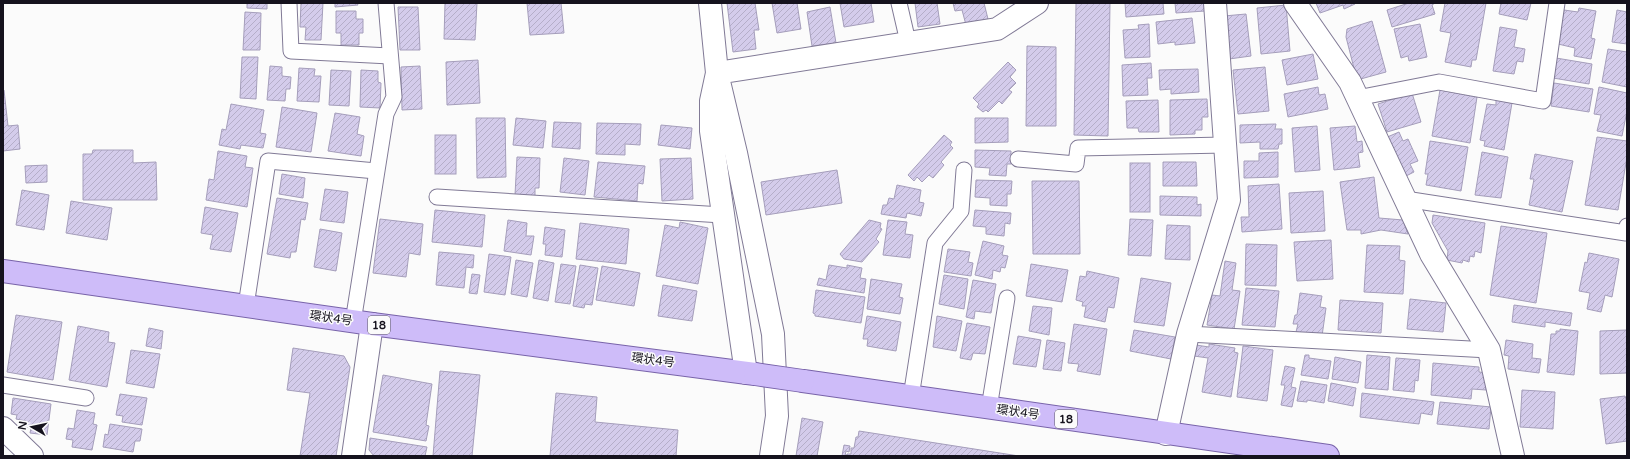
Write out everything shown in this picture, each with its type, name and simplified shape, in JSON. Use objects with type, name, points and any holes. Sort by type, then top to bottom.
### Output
[{"type":"main road","name":"環状4号","points":[[3,271],[363,323],[751,373],[1166,434],[1328,456]]},
{"type":"street","points":[[710,3],[717,73],[736,153],[772,334],[777,416],[771,456]]},
{"type":"street","points":[[717,73],[997,29],[1037,3]]},
{"type":"street","points":[[1166,434],[1188,334],[1229,200],[1215,3]]},
{"type":"street","points":[[1295,3],[1350,82],[1431,254],[1489,350],[1514,456]]},
{"type":"street","points":[[717,73],[711,101],[711,131],[722,215],[751,373]]},
{"type":"street","points":[[353,456],[363,323]]},
{"type":"street","points":[[3,428],[32,456]]},
{"type":"lane","points":[[289,3],[290,51],[390,56]]},
{"type":"lane","points":[[363,323],[376,171],[386,114],[394,97],[386,3]]},
{"type":"lane","points":[[899,3],[908,42]]},
{"type":"lane","points":[[1357,98],[1439,82],[1543,101],[1557,3]]},
{"type":"lane","points":[[1018,159],[1076,164],[1078,148],[1225,145]]},
{"type":"lane","points":[[246,306],[268,161],[376,171]]},
{"type":"lane","points":[[911,397],[935,243],[961,212],[964,170]]},
{"type":"lane","points":[[437,197],[722,215]]},
{"type":"lane","points":[[1405,199],[1626,233],[1627,226]]},
{"type":"lane","points":[[989,408],[1007,298]]},
{"type":"lane","points":[[1188,334],[1489,350]]},
{"type":"lane","points":[[3,386],[86,398]]},
{"type":"building","points":[[247,3],[267,3],[267,9],[247,8]]},
{"type":"building","points":[[301,3],[323,3],[321,40],[305,40],[306,27],[300,27]]},
{"type":"building","points":[[335,3],[357,3],[358,5],[335,7]]},
{"type":"building","points":[[445,3],[477,3],[475,40],[444,39]]},
{"type":"building","points":[[527,3],[561,3],[564,33],[530,35]]},
{"type":"building","points":[[727,3],[755,3],[759,30],[754,30],[756,49],[733,52]]},
{"type":"building","points":[[772,3],[797,3],[801,29],[777,33]]},
{"type":"building","points":[[840,3],[871,3],[874,22],[844,27]]},
{"type":"building","points":[[915,3],[937,3],[940,24],[918,27]]},
{"type":"building","points":[[953,3],[984,3],[988,19],[966,25],[962,10],[955,11]]},
{"type":"building","points":[[1076,3],[1110,3],[1108,136],[1074,135]]},
{"type":"building","points":[[1125,3],[1163,3],[1164,14],[1126,17]]},
{"type":"building","points":[[1175,3],[1204,3],[1205,11],[1176,13]]},
{"type":"building","points":[[1316,3],[1355,4],[1344,9],[1343,5],[1320,13]]},
{"type":"building","points":[[1409,3],[1435,3],[1432,5],[1435,14],[1392,27],[1387,10]]},
{"type":"building","points":[[1445,3],[1486,3],[1476,60],[1472,60],[1471,67],[1445,62],[1451,33],[1440,31]]},
{"type":"building","points":[[1501,3],[1531,3],[1527,20],[1499,14]]},
{"type":"building","points":[[1286,5],[1290,51],[1261,54],[1257,8]]},
{"type":"building","points":[[398,7],[418,7],[420,50],[400,50]]},
{"type":"building","points":[[830,7],[836,43],[812,46],[807,12]]},
{"type":"building","points":[[1579,8],[1596,11],[1591,38],[1595,39],[1591,59],[1574,56],[1575,48],[1558,44],[1564,10],[1578,12]]},
{"type":"building","points":[[1617,10],[1627,12],[1627,44],[1612,42]]},
{"type":"building","points":[[336,11],[356,11],[356,19],[363,19],[363,33],[359,33],[359,45],[341,45],[341,33],[336,33]]},
{"type":"building","points":[[245,12],[261,13],[260,50],[243,50]]},
{"type":"building","points":[[1246,14],[1251,56],[1229,59],[1224,16]]},
{"type":"building","points":[[1192,18],[1195,43],[1175,45],[1175,42],[1158,44],[1156,22]]},
{"type":"building","points":[[1372,21],[1386,72],[1357,80],[1346,37],[1347,29]]},
{"type":"building","points":[[1149,24],[1150,57],[1125,58],[1123,30],[1139,29],[1138,25]]},
{"type":"building","points":[[1420,24],[1427,57],[1409,61],[1408,56],[1401,58],[1394,29]]},
{"type":"building","points":[[1500,27],[1517,30],[1514,47],[1525,49],[1523,62],[1517,61],[1514,74],[1493,71]]},
{"type":"building","points":[[1027,46],[1056,47],[1056,126],[1026,126]]},
{"type":"building","points":[[1608,49],[1627,52],[1627,87],[1602,82]]},
{"type":"building","points":[[1313,54],[1318,79],[1287,85],[1282,60]]},
{"type":"building","points":[[242,57],[258,57],[256,99],[240,98]]},
{"type":"building","points":[[1556,58],[1592,64],[1589,84],[1553,78]]},
{"type":"building","points":[[478,60],[480,103],[447,105],[446,62]]},
{"type":"building","points":[[1008,62],[1016,70],[1010,77],[1016,83],[1009,90],[1012,92],[1002,104],[999,101],[988,112],[986,110],[983,112],[977,107],[979,104],[973,98]]},
{"type":"building","points":[[1151,63],[1152,78],[1147,78],[1148,95],[1123,96],[1122,65]]},
{"type":"building","points":[[270,66],[282,67],[282,76],[291,77],[290,89],[286,89],[285,101],[267,100]]},
{"type":"building","points":[[420,66],[422,109],[402,110],[401,67]]},
{"type":"building","points":[[1265,67],[1269,111],[1238,114],[1233,70]]},
{"type":"building","points":[[299,68],[315,69],[314,76],[321,76],[319,102],[297,101]]},
{"type":"building","points":[[1198,69],[1199,92],[1171,94],[1171,89],[1160,90],[1159,70]]},
{"type":"building","points":[[331,70],[351,71],[349,106],[329,105]]},
{"type":"building","points":[[361,70],[378,71],[378,82],[381,83],[380,108],[360,107]]},
{"type":"building","points":[[1554,83],[1593,89],[1589,112],[1551,106]]},
{"type":"building","points":[[1318,87],[1319,95],[1325,94],[1328,109],[1288,117],[1284,94]]},
{"type":"building","points":[[1599,87],[1627,93],[1627,111],[1622,136],[1597,131],[1601,115],[1594,114]]},
{"type":"building","points":[[3,90],[8,126],[18,125],[20,149],[3,151]]},
{"type":"building","points":[[1440,90],[1477,97],[1470,143],[1432,136]]},
{"type":"building","points":[[1412,93],[1421,122],[1387,132],[1378,104]]},
{"type":"building","points":[[1207,99],[1208,117],[1202,117],[1202,130],[1195,130],[1195,134],[1170,135],[1170,100]]},
{"type":"building","points":[[1158,100],[1159,132],[1139,132],[1138,128],[1127,128],[1126,101]]},
{"type":"building","points":[[1496,100],[1512,103],[1504,150],[1484,146],[1485,141],[1480,140],[1487,104],[1496,105]]},
{"type":"building","points":[[231,104],[264,110],[260,133],[266,134],[263,148],[241,145],[240,149],[219,145],[222,129],[226,130]]},
{"type":"building","points":[[282,107],[317,113],[311,152],[276,147]]},
{"type":"building","points":[[335,113],[360,117],[357,134],[364,136],[361,156],[328,151]]},
{"type":"building","points":[[476,118],[505,118],[506,177],[477,178]]},
{"type":"building","points":[[516,118],[546,121],[543,148],[513,145]]},
{"type":"building","points":[[975,118],[1008,118],[1008,142],[975,143]]},
{"type":"building","points":[[554,122],[581,123],[580,149],[552,147]]},
{"type":"building","points":[[597,123],[641,124],[640,145],[625,144],[625,155],[596,154]]},
{"type":"building","points":[[1276,124],[1275,129],[1282,129],[1282,144],[1279,144],[1278,149],[1260,149],[1260,142],[1240,143],[1240,125]]},
{"type":"building","points":[[661,125],[692,128],[690,149],[658,145]]},
{"type":"building","points":[[1317,126],[1320,170],[1295,172],[1292,128]]},
{"type":"building","points":[[1355,126],[1357,142],[1362,141],[1363,152],[1358,153],[1360,167],[1334,170],[1330,128]]},
{"type":"building","points":[[1399,132],[1403,141],[1408,139],[1418,161],[1410,164],[1414,172],[1402,178],[1385,138]]},
{"type":"building","points":[[435,135],[456,135],[456,174],[435,174]]},
{"type":"building","points":[[944,135],[952,142],[950,145],[953,148],[941,162],[944,165],[933,178],[929,175],[922,182],[917,177],[914,181],[908,175]]},
{"type":"building","points":[[1597,137],[1627,141],[1627,157],[1618,210],[1585,205]]},
{"type":"building","points":[[1430,141],[1468,147],[1461,191],[1426,185],[1428,174],[1425,174]]},
{"type":"building","points":[[93,150],[133,150],[133,163],[156,162],[157,200],[83,200],[83,154],[92,154]]},
{"type":"building","points":[[975,150],[1011,151],[1011,164],[1007,164],[1006,176],[989,175],[990,168],[975,167]]},
{"type":"building","points":[[218,151],[247,156],[245,167],[253,168],[247,207],[206,200],[209,179],[214,180]]},
{"type":"building","points":[[1278,152],[1278,177],[1244,178],[1244,161],[1259,161],[1259,153]]},
{"type":"building","points":[[1482,152],[1508,157],[1501,198],[1475,195]]},
{"type":"building","points":[[1535,154],[1573,161],[1562,212],[1529,205],[1534,179],[1530,179]]},
{"type":"building","points":[[517,157],[540,158],[539,188],[535,188],[535,196],[515,195]]},
{"type":"building","points":[[564,158],[589,161],[585,195],[560,192]]},
{"type":"building","points":[[691,158],[693,199],[662,201],[660,159]]},
{"type":"building","points":[[598,162],[645,166],[643,184],[638,183],[637,201],[594,197]]},
{"type":"building","points":[[1163,162],[1196,162],[1197,186],[1163,186]]},
{"type":"building","points":[[1130,163],[1150,163],[1150,212],[1130,212]]},
{"type":"building","points":[[47,165],[47,182],[26,183],[25,166]]},
{"type":"building","points":[[837,170],[842,203],[766,215],[761,182]]},
{"type":"building","points":[[282,174],[305,178],[303,198],[279,194]]},
{"type":"building","points":[[1374,177],[1379,218],[1403,220],[1408,234],[1381,230],[1361,234],[1361,230],[1347,230],[1340,182]]},
{"type":"building","points":[[976,180],[1012,181],[1011,194],[1007,194],[1007,206],[990,205],[990,198],[975,197]]},
{"type":"building","points":[[1032,181],[1079,181],[1080,254],[1033,254]]},
{"type":"building","points":[[1279,184],[1282,229],[1242,232],[1241,217],[1249,217],[1248,186]]},
{"type":"building","points":[[897,185],[921,190],[919,202],[924,203],[921,216],[907,213],[906,218],[881,214],[883,205],[887,205],[889,198],[894,199]]},
{"type":"building","points":[[325,189],[348,192],[344,223],[320,220]]},
{"type":"building","points":[[22,190],[49,195],[44,230],[16,225]]},
{"type":"building","points":[[1323,191],[1325,231],[1291,233],[1289,193]]},
{"type":"building","points":[[1160,196],[1197,197],[1197,205],[1201,204],[1201,216],[1160,215]]},
{"type":"building","points":[[277,198],[308,203],[305,220],[301,219],[296,252],[291,252],[290,258],[267,254]]},
{"type":"building","points":[[71,201],[112,208],[107,240],[66,233]]},
{"type":"building","points":[[205,207],[238,213],[231,252],[210,249],[213,235],[201,233]]},
{"type":"building","points":[[435,210],[485,215],[482,247],[432,242]]},
{"type":"building","points":[[975,210],[1011,213],[1010,224],[1005,223],[1004,236],[986,234],[986,227],[973,226]]},
{"type":"building","points":[[1433,215],[1485,223],[1481,253],[1475,251],[1474,257],[1470,256],[1469,262],[1463,260],[1462,263],[1447,260],[1448,251],[1432,223]]},
{"type":"building","points":[[380,219],[423,224],[420,255],[409,253],[406,277],[373,273]]},
{"type":"building","points":[[1130,219],[1153,220],[1151,256],[1128,255]]},
{"type":"building","points":[[508,220],[527,223],[526,236],[534,236],[531,255],[504,251]]},
{"type":"building","points":[[869,220],[881,223],[880,228],[882,229],[876,239],[879,242],[862,262],[844,259],[840,254]]},
{"type":"building","points":[[888,220],[907,222],[905,234],[913,235],[910,258],[883,255]]},
{"type":"building","points":[[680,222],[708,228],[698,284],[656,276],[665,225],[679,228]]},
{"type":"building","points":[[580,223],[629,229],[626,264],[576,259]]},
{"type":"building","points":[[1167,225],[1190,226],[1190,260],[1165,259]]},
{"type":"building","points":[[1501,226],[1547,233],[1536,303],[1490,295]]},
{"type":"building","points":[[545,227],[565,230],[562,257],[545,255],[546,244],[543,244]]},
{"type":"building","points":[[320,229],[342,233],[336,271],[314,267]]},
{"type":"building","points":[[1331,240],[1333,279],[1297,281],[1294,242]]},
{"type":"building","points":[[983,241],[1004,246],[1002,255],[1008,256],[1005,268],[1001,267],[1000,272],[993,270],[992,279],[975,275]]},
{"type":"building","points":[[1246,244],[1277,245],[1276,286],[1245,285]]},
{"type":"building","points":[[1367,245],[1400,246],[1399,260],[1405,261],[1403,294],[1364,292]]},
{"type":"building","points":[[948,249],[970,252],[968,262],[973,263],[971,276],[944,272]]},
{"type":"building","points":[[439,252],[474,255],[473,268],[466,267],[464,288],[436,285]]},
{"type":"building","points":[[1589,253],[1619,259],[1612,297],[1605,295],[1601,312],[1587,309],[1590,293],[1579,291],[1585,262],[1587,263]]},
{"type":"building","points":[[489,254],[511,257],[505,295],[484,292]]},
{"type":"building","points":[[516,260],[533,263],[527,297],[511,294]]},
{"type":"building","points":[[539,260],[554,263],[548,301],[533,298]]},
{"type":"building","points":[[1225,261],[1236,263],[1232,290],[1240,291],[1234,329],[1207,325],[1212,295],[1220,296]]},
{"type":"building","points":[[561,264],[576,266],[570,304],[555,302]]},
{"type":"building","points":[[1031,264],[1068,270],[1062,302],[1026,296]]},
{"type":"building","points":[[580,265],[598,268],[592,305],[585,304],[584,308],[573,306]]},
{"type":"building","points":[[829,265],[847,268],[847,265],[862,268],[860,278],[866,279],[864,293],[817,285],[819,278],[826,280]]},
{"type":"building","points":[[602,266],[640,273],[634,306],[596,300]]},
{"type":"building","points":[[1087,271],[1119,278],[1114,308],[1108,307],[1105,322],[1084,317],[1086,306],[1082,306],[1083,302],[1076,300],[1080,276],[1086,277]]},
{"type":"building","points":[[472,274],[480,275],[477,294],[469,293]]},
{"type":"building","points":[[944,275],[968,279],[964,309],[939,304]]},
{"type":"building","points":[[1141,278],[1171,283],[1164,326],[1134,322]]},
{"type":"building","points":[[871,279],[902,284],[899,297],[903,298],[900,314],[867,309]]},
{"type":"building","points":[[973,280],[996,284],[991,313],[975,311],[974,319],[966,317]]},
{"type":"building","points":[[663,285],[697,291],[692,321],[658,316]]},
{"type":"building","points":[[1246,288],[1279,291],[1275,327],[1242,325]]},
{"type":"building","points":[[816,290],[865,297],[861,323],[815,316],[813,313]]},
{"type":"building","points":[[1300,293],[1322,296],[1320,307],[1326,308],[1322,336],[1296,332],[1298,324],[1293,324],[1295,315],[1297,315]]},
{"type":"building","points":[[1410,299],[1446,303],[1443,332],[1407,329]]},
{"type":"building","points":[[1340,300],[1383,303],[1381,333],[1338,330]]},
{"type":"building","points":[[1514,305],[1572,313],[1570,326],[1545,322],[1545,327],[1512,322]]},
{"type":"building","points":[[1033,306],[1052,308],[1049,335],[1029,331]]},
{"type":"building","points":[[16,315],[62,322],[53,380],[7,372]]},
{"type":"building","points":[[867,316],[901,322],[896,351],[867,346],[868,339],[863,339]]},
{"type":"building","points":[[937,316],[962,321],[956,351],[933,347]]},
{"type":"building","points":[[967,323],[990,327],[985,354],[973,353],[971,360],[960,358]]},
{"type":"building","points":[[1074,324],[1107,329],[1100,375],[1077,371],[1079,364],[1068,363]]},
{"type":"building","points":[[78,326],[109,332],[108,342],[115,343],[107,387],[69,380]]},
{"type":"building","points":[[149,328],[163,331],[161,349],[146,346]]},
{"type":"building","points":[[1560,329],[1578,331],[1574,375],[1547,372],[1551,334],[1556,334],[1556,331],[1560,331]]},
{"type":"building","points":[[1134,330],[1175,337],[1171,359],[1130,351]]},
{"type":"building","points":[[1627,330],[1627,373],[1600,374],[1600,331]]},
{"type":"building","points":[[1018,336],[1041,340],[1036,367],[1013,364]]},
{"type":"building","points":[[1047,340],[1065,343],[1061,371],[1043,369]]},
{"type":"building","points":[[1506,340],[1533,344],[1532,358],[1541,359],[1539,373],[1508,369],[1509,356],[1504,355]]},
{"type":"building","points":[[1209,344],[1235,348],[1234,352],[1238,353],[1231,397],[1202,392],[1208,358],[1194,356],[1196,345],[1209,347]]},
{"type":"building","points":[[1243,346],[1273,350],[1267,401],[1237,397]]},
{"type":"building","points":[[293,348],[344,356],[350,367],[336,456],[300,456],[310,393],[287,390]]},
{"type":"building","points":[[131,350],[160,354],[154,388],[126,383]]},
{"type":"building","points":[[1305,355],[1309,355],[1309,358],[1331,361],[1328,379],[1301,375]]},
{"type":"building","points":[[1367,355],[1390,357],[1388,390],[1365,388]]},
{"type":"building","points":[[1335,357],[1361,362],[1358,383],[1332,379]]},
{"type":"building","points":[[1396,358],[1420,360],[1418,381],[1415,380],[1414,392],[1393,390]]},
{"type":"building","points":[[1433,363],[1479,367],[1479,372],[1488,373],[1486,390],[1472,389],[1471,399],[1431,395]]},
{"type":"building","points":[[1285,366],[1295,368],[1291,387],[1296,388],[1292,407],[1281,405],[1285,385],[1281,385]]},
{"type":"building","points":[[440,371],[480,375],[472,456],[433,456]]},
{"type":"building","points":[[383,375],[432,384],[426,425],[429,426],[426,441],[373,432]]},
{"type":"building","points":[[1301,381],[1327,385],[1324,403],[1307,400],[1307,402],[1297,401]]},
{"type":"building","points":[[1331,383],[1356,388],[1353,406],[1328,401]]},
{"type":"building","points":[[1522,390],[1555,392],[1553,429],[1520,427]]},
{"type":"building","points":[[556,393],[597,397],[595,422],[678,430],[676,456],[550,456]]},
{"type":"building","points":[[1362,393],[1434,402],[1432,415],[1421,413],[1419,424],[1360,417]]},
{"type":"building","points":[[120,394],[147,398],[142,425],[122,422],[123,416],[116,415]]},
{"type":"building","points":[[1625,396],[1627,402],[1627,441],[1606,444],[1600,399]]},
{"type":"building","points":[[13,398],[51,404],[47,435],[30,433],[31,428],[25,427],[26,421],[16,419],[17,415],[11,414]]},
{"type":"building","points":[[1440,402],[1491,407],[1489,429],[1437,424]]},
{"type":"building","points":[[77,410],[95,413],[93,424],[97,425],[92,450],[72,447],[73,440],[66,439],[68,428],[74,429]]},
{"type":"building","points":[[802,418],[823,422],[817,456],[796,456]]},
{"type":"building","points":[[110,424],[142,429],[140,441],[135,441],[133,452],[103,447],[105,434],[108,435]]},
{"type":"building","points":[[859,431],[1019,456],[846,456],[847,454],[851,454],[851,448],[854,448]]},
{"type":"building","points":[[370,438],[427,447],[425,456],[374,456],[369,450]]},
{"type":"building","points":[[844,445],[850,446],[849,452],[846,451],[845,456],[842,456]]}]
